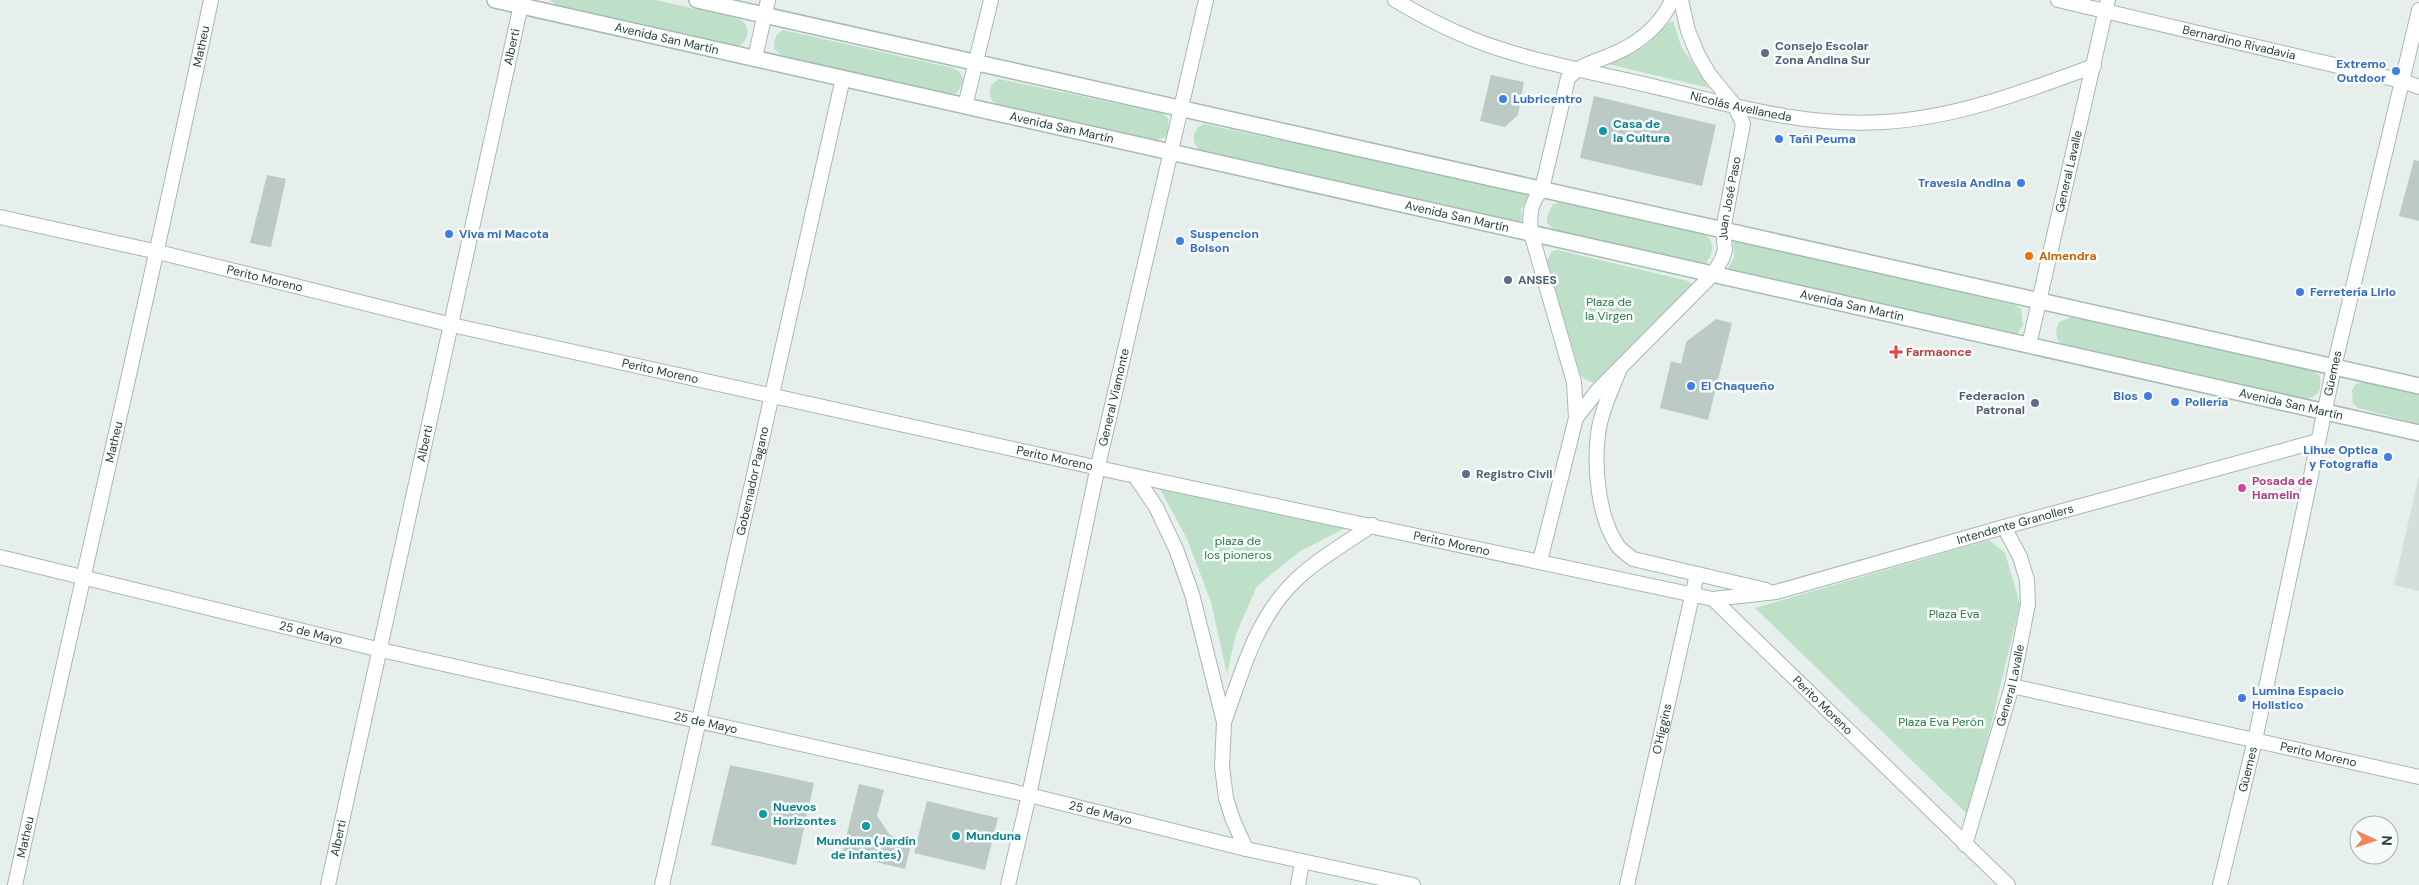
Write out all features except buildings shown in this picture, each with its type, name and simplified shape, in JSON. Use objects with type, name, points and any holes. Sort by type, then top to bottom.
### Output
[{"type":"main road","name":"Avenida San Martín","points":[[495,0],[522,3],[966,106],[2419,433]]},
{"type":"main road","points":[[697,0],[766,8],[976,62],[2419,386]]},
{"type":"street","name":"Matheu","points":[[15,885],[82,576],[158,252],[212,0]]},
{"type":"street","points":[[966,106],[991,0]]},
{"type":"street","name":"General Viamonte","points":[[1008,885],[1029,795],[1098,466],[1206,0]]},
{"type":"street","name":"Nicolás Avellaneda","points":[[1395,0],[1429,20],[1474,40],[1577,68],[1775,116],[1831,123],[1883,122],[1936,116],[1988,102],[2094,66]]},
{"type":"street","points":[[1577,68],[1635,43],[1656,27],[1672,0]]},
{"type":"street","name":"Juan José Paso","points":[[1576,418],[1598,390],[1713,274],[1722,260],[1725,250],[1723,230],[1742,132],[1742,117],[1709,74],[1698,55],[1688,31],[1680,0]]},
{"type":"street","name":"Bernardino Rivadavia","points":[[2058,0],[2107,6],[2402,81],[2419,87]]},
{"type":"street","name":"Alberti","points":[[328,885],[522,3]]},
{"type":"street","name":"General Lavalle","points":[[2029,345],[2107,6]]},
{"type":"street","points":[[755,58],[766,8]]},
{"type":"street","name":"Güemes","points":[[2220,885],[2255,740],[2334,367],[2419,10]]},
{"type":"street","name":"Juan José Paso","points":[[1540,561],[1576,418],[1574,382],[1531,233],[1529,213],[1532,203],[1542,189],[1563,93],[1568,78],[1577,68]]},
{"type":"street","name":"Gobernador Pagano","points":[[662,885],[843,78]]},
{"type":"street","name":"Perito Moreno","points":[[0,217],[158,252],[452,325],[1098,466],[1136,476],[1713,599],[2008,885]]},
{"type":"street","points":[[1621,367],[1605,407],[1598,433],[1597,477],[1603,514],[1618,546],[1633,559],[1776,592]]},
{"type":"street","name":"Intendente Granollers","points":[[1713,599],[1776,592],[2318,441]]},
{"type":"street","points":[[1136,476],[1156,507],[1176,549],[1192,594],[1224,722],[1222,767],[1226,798],[1232,820],[1246,849]]},
{"type":"street","points":[[1224,722],[1251,647],[1288,588],[1303,574],[1372,525]]},
{"type":"street","name":"General Lavalle","points":[[1966,845],[2012,686],[2028,604],[2027,580],[2020,557],[2004,527]]},
{"type":"street","name":"25 de Mayo","points":[[0,558],[82,576],[381,650],[1029,795],[1246,849],[1413,885]]},
{"type":"street","name":"O'Higgins","points":[[1627,885],[1697,574]]},
{"type":"street","name":"Perito Moreno","points":[[2012,686],[2419,777]]},
{"type":"street","points":[[1298,885],[1302,862]]},
{"type":"shaded area","points":[[2419,475],[2419,591],[2394,585]]},
{"type":"green space","points":[[550,0],[656,0],[739,19],[746,25],[748,33],[745,41],[738,47],[558,7]]},
{"type":"green space","points":[[1673,21],[1681,46],[1709,88],[1608,64],[1644,47],[1666,25]]},
{"type":"green space","points":[[783,30],[953,68],[962,76],[963,83],[955,94],[946,93],[788,57],[774,49],[776,38]]},
{"type":"green space","points":[[999,79],[1161,113],[1168,118],[1169,130],[1166,137],[1154,141],[1000,106],[992,101],[989,93],[992,84]]},
{"type":"green space","points":[[1204,124],[1525,192],[1528,197],[1521,210],[1522,220],[1517,223],[1200,151],[1195,145],[1194,136],[1198,127]]},
{"type":"green space","points":[[1559,202],[1703,234],[1712,244],[1712,252],[1705,264],[1697,265],[1557,232],[1547,223],[1547,216],[1553,204]]},
{"type":"green space","points":[[1736,240],[2015,305],[2021,309],[2023,325],[2018,333],[2007,336],[1727,270],[1734,257],[1733,242]]},
{"type":"green space","name":"Plaza de la Virgen","points":[[1558,250],[1688,281],[1693,286],[1600,382],[1591,382],[1580,374],[1547,261],[1552,251]]},
{"type":"green space","points":[[2072,317],[2309,369],[2319,375],[2320,388],[2313,397],[2304,399],[2066,346],[2057,339],[2057,329],[2059,322]]},
{"type":"green space","points":[[2363,382],[2419,394],[2419,424],[2358,408],[2353,403],[2352,390],[2356,384]]},
{"type":"green space","name":"plaza de los pioneros","points":[[1160,489],[1347,527],[1299,552],[1257,586],[1236,634],[1227,674],[1211,602],[1187,539]]},
{"type":"green space","name":"Plaza Eva","points":[[1989,540],[2005,553],[2020,604],[1969,816],[1755,608]]},
{"type":"place","name":"Consejo Escolar Zona Andina Sur","points":[[1765,53]]},
{"type":"place","name":"Extremo Outdoor","points":[[2396,71]]},
{"type":"place","name":"Lubricentro","points":[[1503,99]]},
{"type":"place","name":"Casa de la Cultura","points":[[1603,131]]},
{"type":"place","name":"Tañi Peuma","points":[[1779,139]]},
{"type":"place","name":"Travesia Andina","points":[[2021,183]]},
{"type":"place","name":"Viva mi Macota","points":[[449,234]]},
{"type":"place","name":"Suspencion Bolson","points":[[1180,241]]},
{"type":"place","name":"Almendra","points":[[2029,256]]},
{"type":"place","name":"ANSES","points":[[1508,280]]},
{"type":"place","name":"Ferretería Lirio","points":[[2300,292]]},
{"type":"place","name":"Farmaonce","points":[[1896,352]]},
{"type":"place","name":"El Chaqueño","points":[[1691,386]]},
{"type":"place","name":"Bios","points":[[2148,396]]},
{"type":"place","name":"Pollería","points":[[2175,402]]},
{"type":"place","name":"Federacion Patronal","points":[[2035,403]]},
{"type":"place","name":"Lihue Optica y Fotografia","points":[[2388,457]]},
{"type":"place","name":"Registro Civil","points":[[1466,474]]},
{"type":"place","name":"Posada de Hamelin","points":[[2242,488]]},
{"type":"place","name":"Lumina Espacio Holistico","points":[[2242,698]]},
{"type":"place","name":"Nuevos Horizontes","points":[[763,814]]},
{"type":"place","name":"Munduna (Jardín de infantes)","points":[[866,826]]},
{"type":"place","name":"Munduna","points":[[956,836]]},
{"type":"park label","name":"Plaza Eva Perón","points":[[1941,722]]}]
